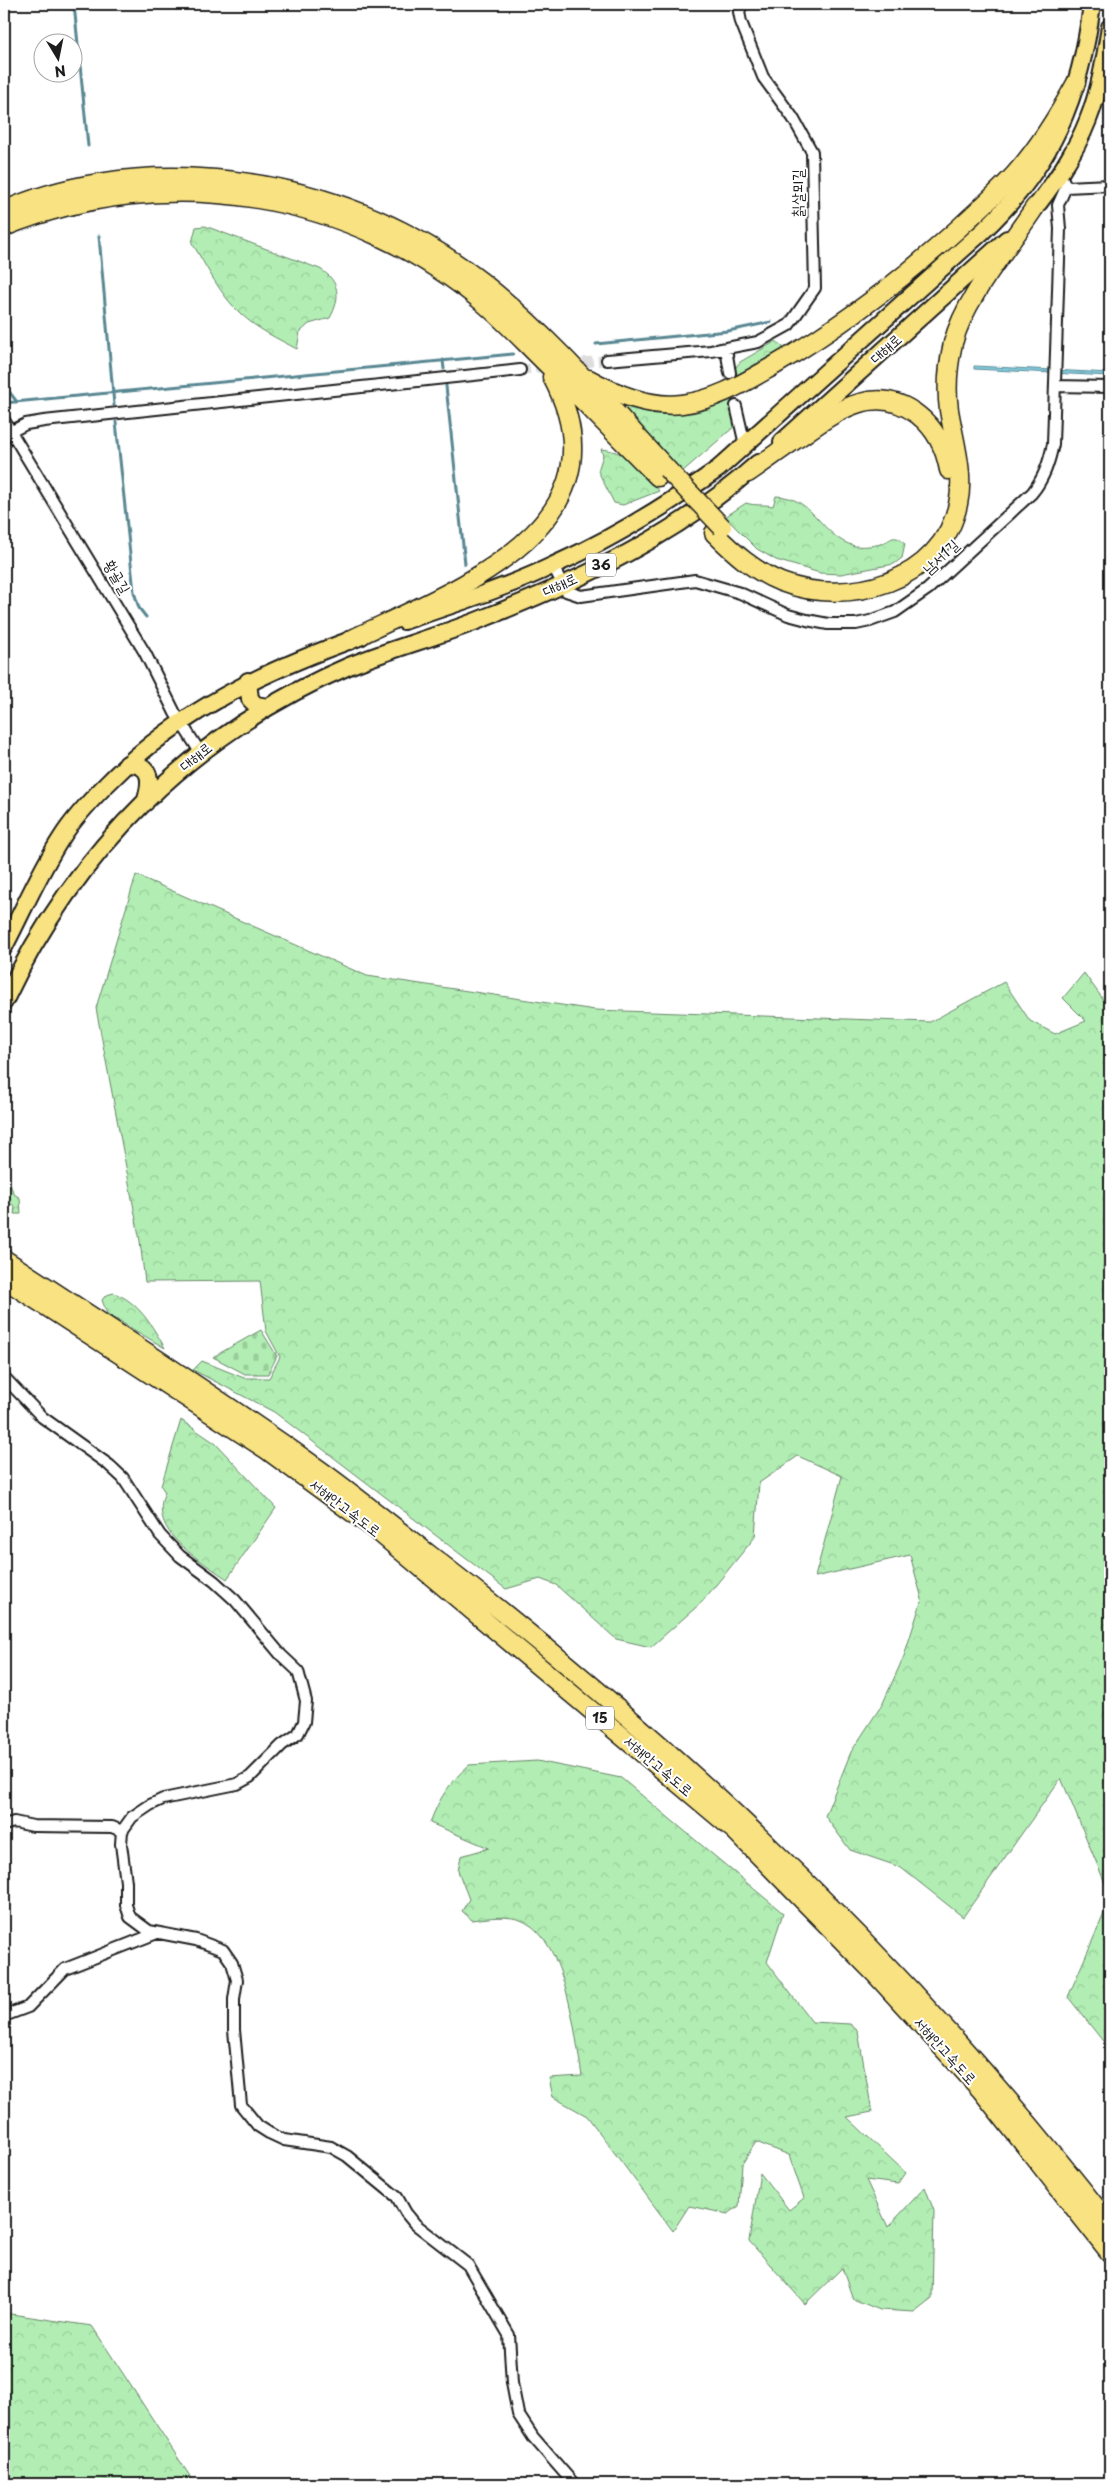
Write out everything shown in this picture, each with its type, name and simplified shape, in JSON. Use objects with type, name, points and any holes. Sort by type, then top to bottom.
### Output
[{"type":"highway","name":"대해로","points":[[4,947],[62,836],[87,805],[127,764],[180,722],[248,682],[350,640],[460,602],[553,566],[660,508],[718,469],[1007,209],[1047,155],[1066,114],[1082,66],[1092,4]]},
{"type":"highway","name":"대해로","points":[[4,1002],[38,936],[64,894],[92,859],[145,803],[200,752],[268,707],[316,681],[352,665],[484,618],[562,586],[661,533],[717,497],[748,473],[964,280],[998,248],[1035,207],[1060,172],[1088,120],[1101,80],[1110,27]]},
{"type":"highway","points":[[570,365],[597,384],[622,395],[666,405],[692,403],[715,397],[753,378],[868,304],[974,214],[1014,175],[1040,143],[1076,84]]},
{"type":"highway","points":[[4,227],[14,210],[48,194],[91,185],[145,178],[183,176],[246,180],[342,204],[420,240],[454,262],[509,305],[570,365],[663,473]]},
{"type":"highway","points":[[14,210],[117,197],[194,192],[243,196],[320,212],[373,233],[416,255],[485,304],[663,473],[718,530],[741,559],[766,575],[794,586],[820,592],[846,592],[875,586],[901,577],[931,556],[951,528],[960,495],[959,472],[948,396],[948,371],[957,329],[975,295],[1035,207]]},
{"type":"highway","points":[[4,234],[14,210]]},
{"type":"highway","points":[[350,640],[454,589],[494,566],[537,533],[556,508],[569,479],[572,434],[561,394],[542,359]]},
{"type":"highway","points":[[718,530],[786,574],[827,584],[855,582],[882,576],[918,555],[941,525],[946,514],[950,493],[946,457],[930,426],[902,405],[882,400],[860,403],[835,413],[748,473]]},
{"type":"highway","points":[[248,682],[250,699],[256,705],[268,707]]},
{"type":"highway","points":[[127,764],[139,764],[145,768],[148,775],[149,788],[145,803]]},
{"type":"highway","name":"서해안고속도로","points":[[4,1260],[314,1465],[481,1594],[628,1715],[810,1886],[912,1992],[1014,2104],[1110,2225]]},
{"type":"highway","name":"서해안고속도로","points":[[4,1279],[267,1450],[375,1529],[734,1830],[876,1975],[981,2090],[1110,2253]]},
{"type":"street","name":"칡살뫼길","points":[[607,360],[726,349],[758,342],[789,325],[810,298],[815,288],[812,152],[793,118],[763,77],[741,22],[739,12],[742,4]]},
{"type":"street","points":[[1060,172],[1066,188],[1110,185]]},
{"type":"street","name":"남서1길","points":[[562,586],[566,590],[581,596],[695,580],[730,590],[807,620],[828,624],[856,624],[883,617],[907,605],[928,589],[1038,486],[1050,461],[1053,444],[1060,229],[1058,205],[1066,188]]},
{"type":"street","points":[[726,349],[730,373]]},
{"type":"street","points":[[10,432],[26,424],[44,421],[520,370]]},
{"type":"street","points":[[1055,383],[1110,387]]},
{"type":"street","points":[[736,406],[745,445]]},
{"type":"street","name":"황골길","points":[[4,420],[145,653],[180,722],[200,752]]},
{"type":"street","points":[[553,566],[562,586]]},
{"type":"street","points":[[4,1377],[42,1418],[109,1465],[123,1478],[160,1535],[180,1556],[214,1581],[235,1600],[281,1655],[298,1671],[306,1701],[304,1722],[298,1734],[282,1745],[250,1777],[238,1784],[163,1799],[132,1817],[122,1831],[121,1844],[126,1882],[126,1905],[130,1917],[138,1925],[157,1934],[196,1940],[223,1950],[232,1963],[237,1980],[234,1999],[234,2030],[241,2105],[247,2114],[269,2133],[284,2140],[331,2147],[346,2156],[397,2197],[415,2224],[468,2265],[509,2335],[512,2383],[518,2414],[533,2437],[574,2484]]},
{"type":"street","points":[[4,1825],[14,1822],[33,1826],[112,1827],[122,1831]]},
{"type":"street","points":[[4,2016],[28,2007],[65,1969],[157,1934]]},
{"type":"green space","points":[[205,226],[320,269],[327,274],[332,279],[337,291],[336,304],[330,318],[309,324],[300,332],[297,349],[254,324],[233,306],[214,280],[192,243],[196,227]]},
{"type":"green space","points":[[776,341],[783,347],[783,351],[735,381],[732,372],[740,362]]},
{"type":"green space","points":[[731,399],[735,426],[682,472],[634,424],[625,409],[629,405],[681,410],[706,408]]},
{"type":"green space","points":[[601,449],[628,458],[641,469],[659,491],[623,505],[614,503],[598,471],[603,455]]},
{"type":"green space","points":[[776,496],[789,498],[800,503],[843,542],[855,546],[866,546],[886,542],[893,538],[899,539],[905,544],[902,558],[894,564],[841,574],[820,573],[776,560],[757,549],[725,517],[746,503],[773,506]]},
{"type":"green space","points":[[136,875],[367,976],[595,1010],[930,1022],[1004,982],[1030,1021],[1055,1034],[1086,1021],[1063,998],[1084,973],[1110,1009],[1110,1895],[1061,1778],[963,1917],[900,1867],[850,1850],[825,1816],[851,1752],[883,1703],[904,1656],[922,1599],[910,1555],[815,1577],[842,1476],[798,1456],[759,1483],[755,1537],[702,1602],[651,1647],[616,1639],[556,1585],[540,1579],[506,1589],[274,1412],[193,1370],[202,1361],[244,1378],[269,1378],[280,1357],[266,1331],[260,1281],[145,1282],[140,1241],[96,1008]]},
{"type":"green space","points":[[4,1178],[9,1182],[14,1194],[20,1198],[21,1214],[14,1214],[15,1206],[9,1203],[4,1214]]},
{"type":"green space","points":[[114,1293],[131,1302],[138,1309],[150,1323],[165,1348],[107,1314],[102,1300],[106,1295]]},
{"type":"green space","points":[[261,1330],[277,1356],[268,1374],[245,1374],[213,1357]]},
{"type":"green space","points":[[181,1420],[215,1443],[276,1508],[227,1579],[203,1563],[179,1543],[169,1532],[163,1520],[161,1506],[165,1492],[161,1486]]},
{"type":"green space","points":[[537,1761],[621,1778],[783,1913],[767,1962],[812,2022],[850,2024],[858,2031],[872,2112],[847,2117],[906,2173],[898,2184],[866,2180],[888,2227],[925,2187],[934,2211],[932,2298],[914,2312],[880,2310],[853,2299],[842,2268],[805,2304],[749,2241],[760,2173],[789,2210],[804,2198],[789,2155],[756,2142],[742,2164],[739,2206],[728,2214],[689,2206],[673,2231],[587,2116],[553,2097],[549,2078],[582,2076],[572,2014],[559,1969],[550,1949],[539,1933],[525,1922],[506,1917],[472,1920],[462,1911],[469,1899],[458,1871],[461,1856],[489,1848],[430,1823],[446,1791],[469,1765]]},
{"type":"green space","points":[[1110,1900],[1110,2050],[1068,1997]]},
{"type":"green space","points":[[4,2313],[92,2326],[195,2484],[4,2484]]},
{"type":"water","points":[[974,366],[1110,373],[1110,376],[974,369]]},
{"type":"waterway","points":[[74,4],[88,146]]},
{"type":"waterway","points":[[99,236],[114,405]]},
{"type":"waterway","points":[[596,344],[728,331],[771,322]]},
{"type":"waterway","points":[[4,403],[513,354]]},
{"type":"waterway","points":[[443,360],[444,369]]},
{"type":"waterway","points":[[4,385],[17,402]]},
{"type":"waterway","points":[[446,386],[465,564]]},
{"type":"waterway","points":[[116,422],[134,592],[139,608],[146,617]]},
{"type":"tunnel","points":[[568,364],[607,360]]},
{"type":"tunnel","points":[[520,370],[551,366]]},
{"type":"tunnel","points":[[730,373],[736,406]]}]
